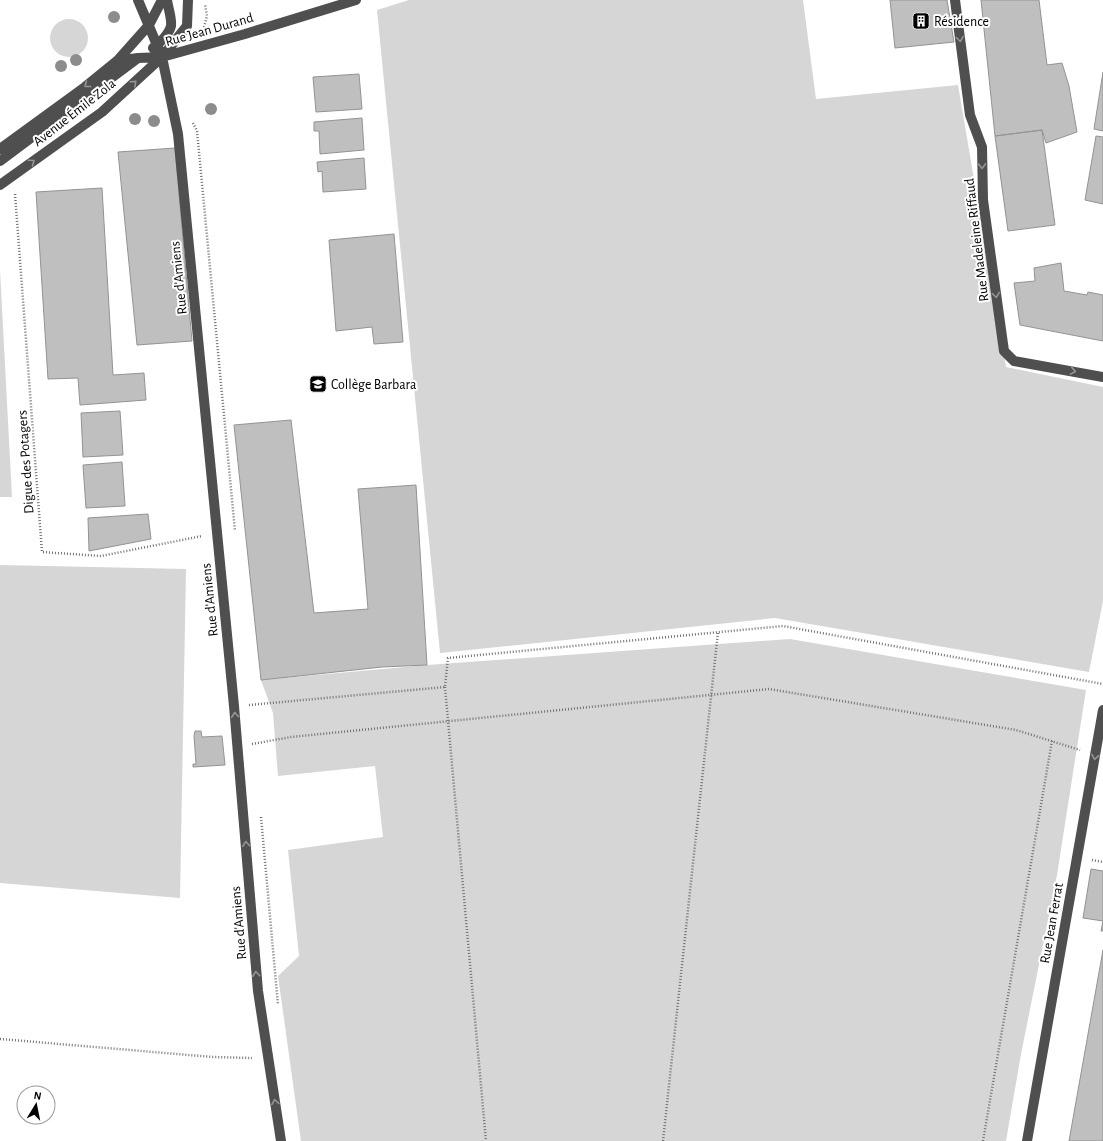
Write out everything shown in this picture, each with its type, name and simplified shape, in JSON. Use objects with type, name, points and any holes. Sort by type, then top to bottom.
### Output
[{"type":"street","name":"Rue d'Amiens","points":[[138,0],[162,57],[178,134],[238,747],[258,991],[281,1141]]},
{"type":"street","points":[[148,25],[162,0]]},
{"type":"street","points":[[157,46],[168,33],[171,26],[166,0]]},
{"type":"street","points":[[162,57],[187,26],[188,0]]},
{"type":"street","name":"Rue Jean Durand","points":[[162,57],[245,34],[356,0]]},
{"type":"street","name":"Rue Madeleine Riffaud","points":[[955,0],[970,115],[982,148],[983,200],[1004,351],[1014,361],[1103,376]]},
{"type":"street","name":"Avenue Émile Zola","points":[[0,149],[85,87],[117,61],[148,25]]},
{"type":"street","name":"Avenue Émile Zola","points":[[0,161],[138,58],[157,46]]},
{"type":"street","name":"Avenue Émile Zola","points":[[117,61],[162,57]]},
{"type":"street","name":"Avenue Émile Zola","points":[[0,185],[102,112],[162,57]]},
{"type":"street","name":"Rue Jean Ferrat","points":[[1027,1141],[1076,857],[1103,716]]},
{"type":"path","name":"Digue des Potagers","points":[[13,176],[42,552],[101,556],[235,530]]},
{"type":"path","points":[[486,1141],[445,687],[448,658],[783,626],[1103,684]]},
{"type":"path","points":[[663,1141],[718,632]]},
{"type":"path","points":[[234,706],[445,687]]},
{"type":"path","points":[[238,747],[291,737],[769,689],[1016,730],[1095,755]]},
{"type":"path","points":[[983,1141],[1052,741]]},
{"type":"path","points":[[0,1039],[213,1057],[268,1058]]},
{"type":"shaded area","points":[[409,0],[803,0],[816,99],[958,85],[1006,367],[1103,387],[1103,601],[1089,672],[775,618],[440,653],[377,10]]},
{"type":"shaded area","points":[[65,19],[73,19],[80,22],[85,27],[88,38],[85,49],[80,54],[73,57],[65,57],[58,54],[53,49],[50,42],[50,34],[53,27],[58,22]]},
{"type":"shaded area","points":[[0,270],[12,497],[0,497]]},
{"type":"shaded area","points":[[0,565],[186,569],[180,898],[0,883]]},
{"type":"shaded area","points":[[790,639],[1086,690],[1057,875],[1021,1054],[1006,1141],[301,1141],[278,976],[299,956],[288,850],[383,837],[375,766],[278,776],[273,713],[261,680],[427,665]]},
{"type":"building","name":"Résidence","points":[[890,0],[947,0],[954,42],[895,48]]},
{"type":"building","points":[[981,0],[1039,0],[1047,65],[1062,63],[1069,86],[1077,132],[1046,143],[1042,130],[995,136]]},
{"type":"building","points":[[1103,72],[1103,131],[1094,129]]},
{"type":"building","points":[[359,74],[362,109],[316,112],[313,77]]},
{"type":"building","points":[[362,118],[364,150],[320,154],[319,131],[314,131],[314,122]]},
{"type":"building","points":[[1042,130],[1055,225],[1008,231],[995,136]]},
{"type":"building","points":[[1096,136],[1103,137],[1103,204],[1085,200]]},
{"type":"building","points":[[175,148],[192,341],[137,345],[118,152]]},
{"type":"building","points":[[364,158],[366,189],[323,192],[322,171],[318,172],[317,162]]},
{"type":"building","points":[[102,188],[113,375],[144,373],[146,400],[80,405],[78,378],[48,379],[36,192]]},
{"type":"building","points":[[394,234],[403,342],[374,344],[372,327],[336,331],[329,240]]},
{"type":"building","points":[[1061,263],[1064,291],[1087,295],[1088,292],[1103,295],[1103,341],[1020,325],[1014,283],[1035,281],[1034,268]]},
{"type":"building","points":[[120,411],[123,455],[83,457],[81,413]]},
{"type":"building","points":[[291,420],[314,613],[368,609],[358,489],[416,485],[427,665],[382,667],[261,680],[234,425]]},
{"type":"building","points":[[122,462],[125,506],[86,508],[83,465]]},
{"type":"building","points":[[148,514],[151,539],[89,551],[88,518]]},
{"type":"building","points":[[195,731],[201,731],[202,737],[222,736],[225,765],[193,767],[193,764],[196,764]]},
{"type":"building","points":[[1091,869],[1103,871],[1103,921],[1083,918]]},
{"type":"building","points":[[1103,950],[1103,1141],[1069,1141]]},
{"type":"place","name":"Résidence","points":[[921,21]]},
{"type":"place","name":"Collège Barbara","points":[[318,384]]}]
